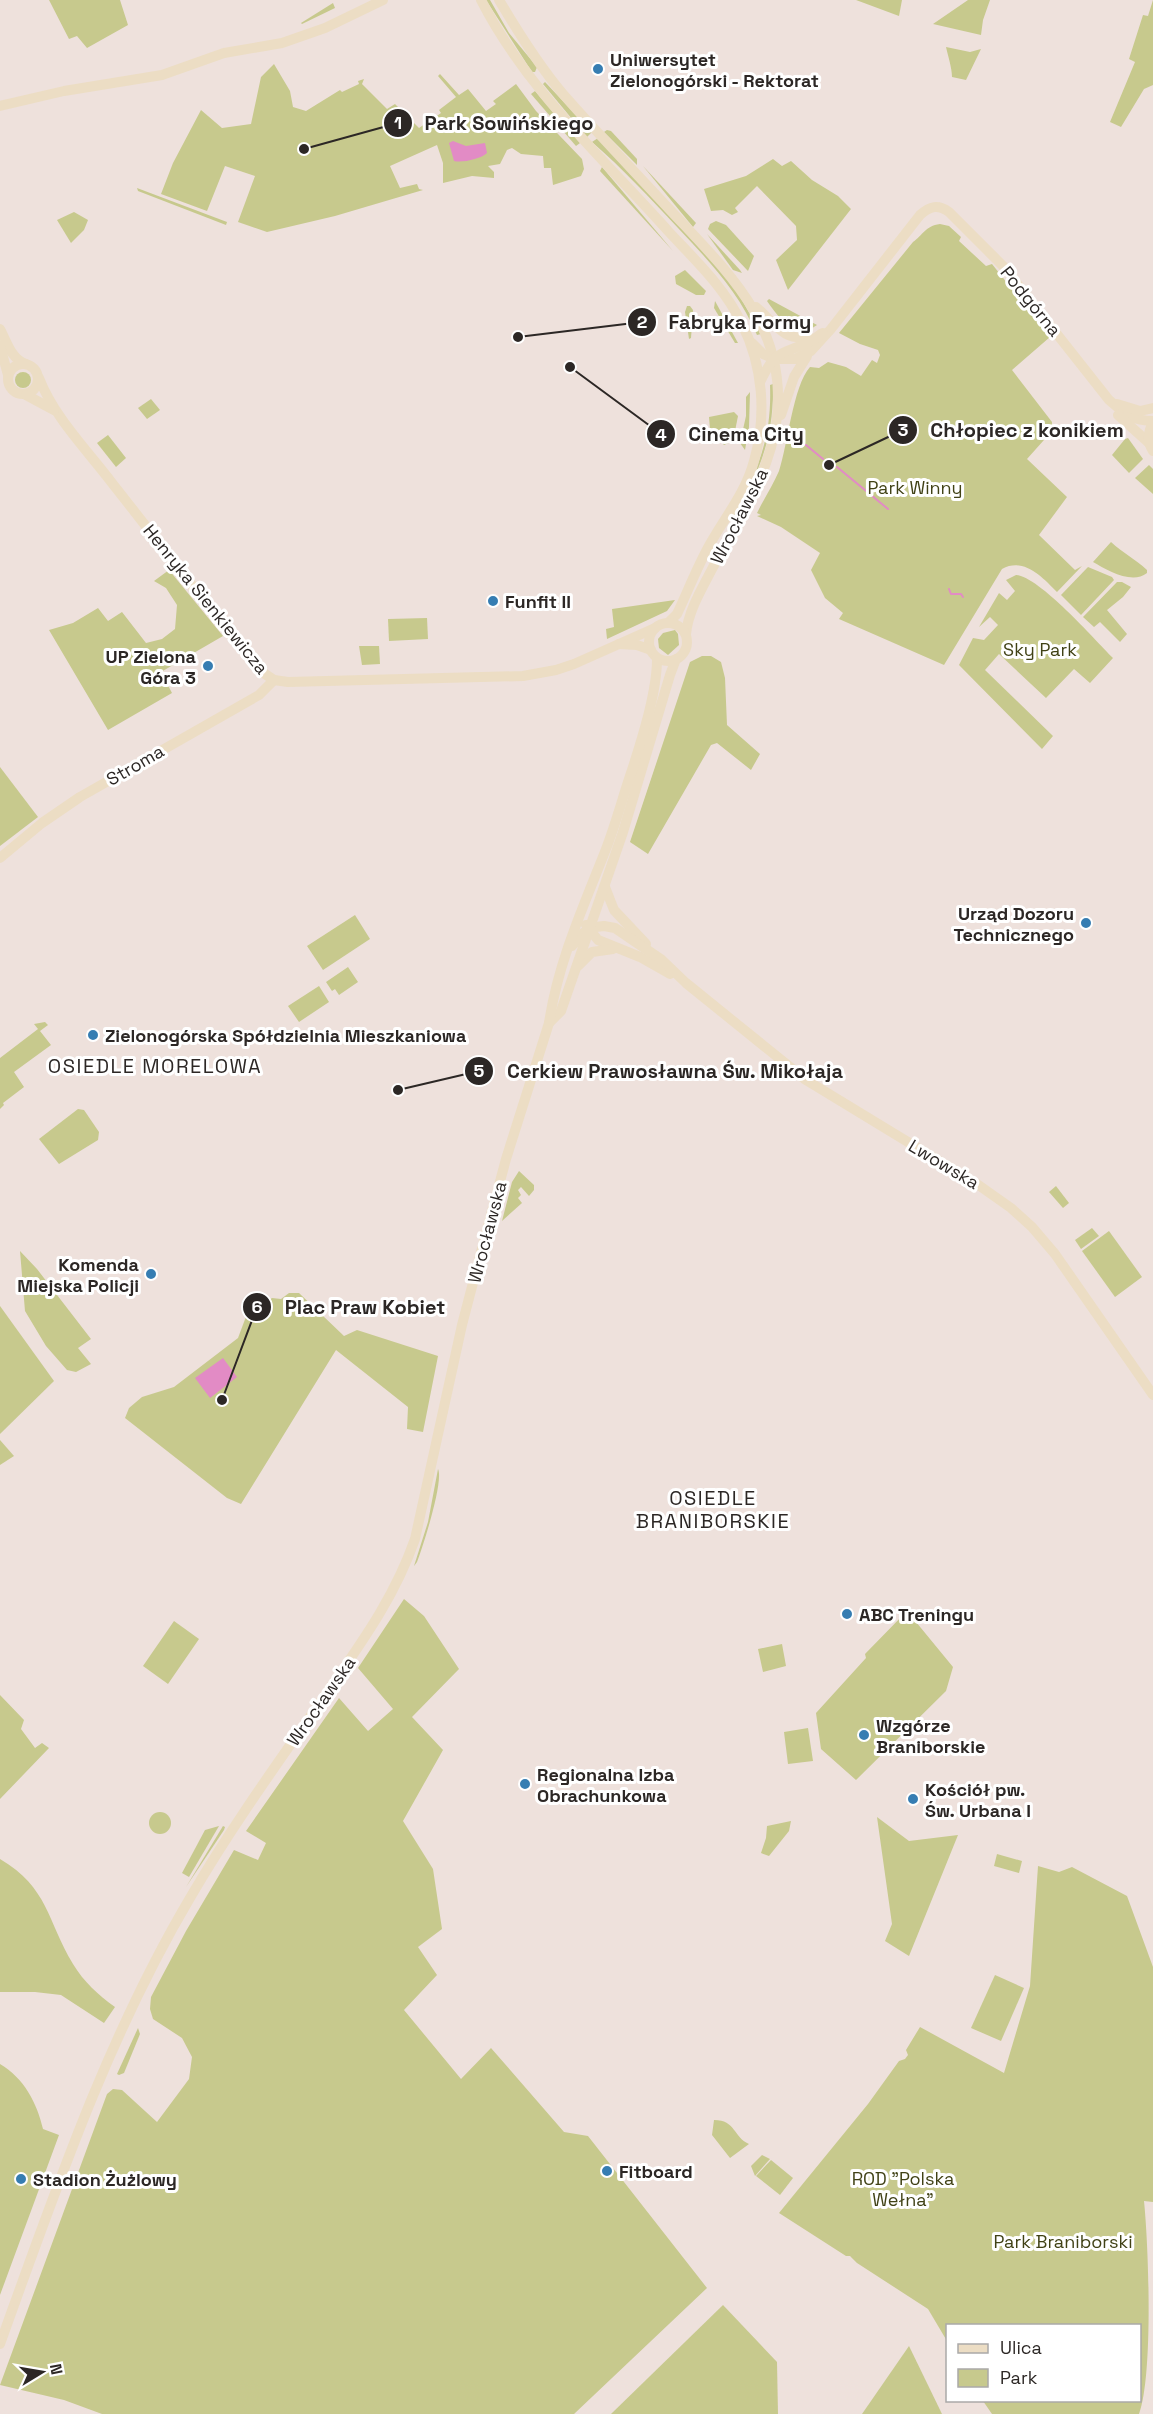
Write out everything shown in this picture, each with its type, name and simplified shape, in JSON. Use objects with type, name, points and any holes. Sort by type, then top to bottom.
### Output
[{"type":"main road","name":"Wrocławska","points":[[482,0],[500,33],[534,83],[562,117],[720,287],[736,311],[756,359],[760,383],[761,427],[754,463],[742,491],[709,545],[677,614],[669,622]]},
{"type":"main road","points":[[500,0],[547,73],[729,274],[750,302],[784,334],[801,338],[819,335]]},
{"type":"main road","points":[[0,106],[64,91],[162,75],[225,52],[282,44],[325,28],[381,1]]},
{"type":"main road","points":[[534,83],[547,73]]},
{"type":"main road","name":"Podgórna","points":[[831,329],[914,222],[920,215],[936,206],[946,209],[1004,267],[1109,400],[1129,417],[1153,422]]},
{"type":"main road","name":"Wrocławska","points":[[686,634],[695,604],[765,468],[775,435],[778,397],[774,359],[767,335],[750,302]]},
{"type":"main road","points":[[0,329],[13,355],[18,361],[34,368],[39,378],[37,387],[26,395],[16,393],[10,388],[0,346]]},
{"type":"main road","points":[[760,383],[774,359],[787,349],[810,341],[831,329]]},
{"type":"main road","points":[[775,435],[794,377],[811,351],[831,329]]},
{"type":"main road","points":[[750,341],[763,354],[774,359],[795,359],[811,351]]},
{"type":"main road","points":[[8,375],[13,368],[26,364]]},
{"type":"main road","name":"Henryka Sienkiewicza","points":[[39,378],[43,390],[60,415],[259,669],[274,680],[330,682],[523,676],[574,664],[655,628]]},
{"type":"main road","name":"Henryka Sienkiewicza","points":[[26,395],[48,405],[60,415]]},
{"type":"main road","points":[[1109,400],[1132,410],[1153,408]]},
{"type":"main road","name":"Podgórna","points":[[1109,400],[1119,416],[1151,447]]},
{"type":"main road","points":[[1151,447],[1149,433],[1153,422]]},
{"type":"main road","points":[[613,645],[633,644],[654,655],[666,661],[676,660],[687,648],[686,634],[679,625],[669,622],[655,628],[649,638],[654,655]]},
{"type":"main road","name":"Wrocławska","points":[[0,2344],[93,2093],[158,1954],[240,1817],[381,1615],[405,1567],[415,1539],[462,1325],[484,1238],[549,1023],[566,953],[580,911],[606,849],[636,756],[657,673],[654,655]]},
{"type":"main road","name":"Wrocławska","points":[[549,1023],[561,1011],[605,887],[676,660]]},
{"type":"main road","name":"Stroma","points":[[0,858],[57,812],[259,695],[274,680]]},
{"type":"main road","points":[[605,887],[611,905],[620,917],[662,960]]},
{"type":"main road","points":[[580,911],[589,930]]},
{"type":"main road","name":"Lwowska","points":[[686,983],[640,957],[598,940],[589,930],[604,926],[615,928],[662,960],[686,983],[806,1080],[977,1184],[1022,1217],[1054,1254],[1153,1395]]},
{"type":"main road","name":"Wrocławska","points":[[566,953],[583,933],[589,930]]},
{"type":"main road","points":[[576,969],[592,952],[607,948],[621,949]]},
{"type":"green space","points":[[49,0],[120,0],[128,25],[87,48],[77,36],[69,39]]},
{"type":"green space","points":[[486,0],[490,0],[509,33],[537,67],[535,72],[532,72]]},
{"type":"green space","points":[[856,0],[902,0],[899,16]]},
{"type":"green space","points":[[968,0],[990,0],[981,35],[933,24]]},
{"type":"green space","points":[[1153,0],[1153,85],[1144,89],[1121,127],[1110,122],[1135,62],[1129,59],[1143,15],[1148,16]]},
{"type":"green space","points":[[333,3],[335,8],[301,23]]},
{"type":"green space","points":[[946,47],[970,52],[981,49],[966,80],[952,77]]},
{"type":"green space","points":[[274,64],[290,91],[293,107],[306,111],[340,90],[342,92],[359,84],[358,81],[364,79],[362,84],[387,109],[395,104],[419,128],[441,113],[439,110],[456,97],[438,76],[440,74],[459,95],[468,89],[486,111],[496,104],[493,101],[516,84],[536,111],[582,159],[584,169],[581,176],[553,185],[551,168],[544,168],[543,156],[521,154],[512,148],[507,150],[500,164],[488,166],[494,172],[494,178],[472,176],[443,183],[443,163],[437,145],[390,166],[400,188],[417,184],[419,189],[423,190],[335,216],[267,232],[238,222],[255,176],[225,166],[207,211],[161,194],[173,163],[201,110],[222,128],[251,124],[261,77]]},
{"type":"green space","points":[[545,82],[592,132],[587,137],[543,84]]},
{"type":"green space","points":[[535,91],[580,143],[576,146],[531,94]]},
{"type":"green space","points":[[611,131],[637,159],[637,165],[604,132]]},
{"type":"green space","points":[[598,138],[733,284],[761,334],[757,335],[750,319],[732,291],[690,240],[592,142]]},
{"type":"green space","points":[[773,159],[782,166],[791,161],[812,180],[838,196],[851,209],[788,290],[776,260],[797,240],[796,226],[757,186],[735,208],[738,212],[732,215],[723,210],[711,211],[704,189],[746,176]]},
{"type":"green space","points":[[643,166],[696,223],[693,227]]},
{"type":"green space","points":[[602,167],[673,251],[600,171]]},
{"type":"green space","points":[[137,188],[227,222],[226,225],[138,191]]},
{"type":"green space","points":[[74,212],[88,220],[84,230],[71,243],[57,220]]},
{"type":"green space","points":[[716,221],[726,225],[754,256],[748,271],[708,229],[710,224]]},
{"type":"green space","name":"Park Winny","points":[[940,224],[949,226],[961,237],[959,241],[986,266],[992,264],[1050,337],[1012,370],[1052,422],[1052,431],[1027,459],[1067,497],[1039,535],[1075,570],[1082,566],[1057,592],[1039,575],[1025,567],[1018,565],[1002,569],[944,665],[839,619],[843,613],[825,598],[811,570],[820,553],[781,527],[757,516],[761,515],[757,513],[779,471],[795,401],[804,376],[810,367],[819,368],[828,362],[846,367],[861,376],[872,360],[877,363],[880,355],[878,350],[839,333],[913,242],[928,229]]},
{"type":"green space","points":[[707,234],[740,270],[742,273],[733,270]]},
{"type":"green space","points":[[685,270],[706,291],[704,295],[696,295],[676,284],[675,276]]},
{"type":"green space","points":[[769,299],[817,325],[809,329],[795,329],[782,320],[767,301]]},
{"type":"green space","points":[[715,301],[738,343],[735,343],[714,308]]},
{"type":"green space","points":[[687,306],[693,310],[691,338],[689,339],[685,312]]},
{"type":"green space","points":[[20,372],[26,372],[31,380],[29,386],[20,388],[15,383],[15,377]]},
{"type":"green space","points":[[773,384],[771,421],[764,453],[735,516],[734,513],[762,452],[769,420],[770,385]]},
{"type":"green space","points":[[750,392],[749,427],[745,450],[740,443],[746,416],[746,397]]},
{"type":"green space","points":[[151,399],[160,410],[147,419],[138,408]]},
{"type":"green space","points":[[734,412],[738,416],[733,441],[724,445],[710,429],[709,417]]},
{"type":"green space","points":[[108,435],[126,458],[116,467],[97,443]]},
{"type":"green space","points":[[1128,438],[1143,459],[1129,473],[1112,455]]},
{"type":"green space","points":[[1149,465],[1153,469],[1153,494],[1135,478]]},
{"type":"green space","points":[[1111,542],[1147,570],[1147,573],[1127,577],[1093,562]]},
{"type":"green space","points":[[1088,567],[1114,580],[1081,615],[1061,595]]},
{"type":"green space","points":[[169,570],[223,636],[161,672],[172,693],[108,730],[49,630],[73,623],[98,608],[108,621],[122,612],[146,643],[162,639],[175,629],[177,605],[166,588],[154,581]]},
{"type":"green space","name":"Sky Park","points":[[1016,575],[1026,578],[1052,597],[1113,658],[1090,683],[1074,669],[1046,698],[999,654],[985,670],[1053,736],[1042,749],[959,665],[973,638],[984,640],[998,625],[990,617],[979,627],[999,593],[1007,600],[1015,591],[1006,580]]},
{"type":"green space","points":[[1117,582],[1131,587],[1107,610],[1127,634],[1120,642],[1100,622],[1094,627],[1083,617]]},
{"type":"green space","points":[[675,600],[667,611],[607,639],[606,629],[614,627],[612,609]]},
{"type":"green space","points":[[427,618],[428,639],[389,641],[388,619]]},
{"type":"green space","points":[[675,630],[678,634],[679,645],[668,655],[659,648],[658,639],[663,633]]},
{"type":"green space","points":[[359,646],[379,646],[380,664],[362,665]]},
{"type":"green space","points":[[702,656],[711,656],[721,662],[725,678],[727,725],[760,754],[751,770],[717,743],[711,745],[648,854],[630,842],[690,662]]},
{"type":"green space","points":[[0,767],[38,817],[0,846]]},
{"type":"green space","points":[[355,915],[370,939],[323,970],[307,946]]},
{"type":"green space","points":[[348,967],[358,982],[339,995],[335,989],[332,991],[326,982]]},
{"type":"green space","points":[[319,986],[329,1002],[299,1022],[288,1006]]},
{"type":"green space","points":[[45,1022],[48,1025],[40,1031],[51,1045],[14,1072],[24,1087],[3,1103],[0,1109],[0,1058],[38,1029],[34,1024]]},
{"type":"green space","points":[[78,1109],[84,1110],[99,1132],[98,1140],[59,1164],[39,1139]]},
{"type":"green space","points":[[519,1171],[534,1185],[534,1190],[529,1196],[521,1187],[518,1190],[521,1195],[518,1198],[522,1203],[502,1221],[512,1182]]},
{"type":"green space","points":[[1056,1186],[1069,1203],[1063,1208],[1049,1192]]},
{"type":"green space","points":[[1092,1228],[1099,1236],[1081,1249],[1075,1240]]},
{"type":"green space","points":[[1109,1231],[1142,1277],[1115,1297],[1082,1251]]},
{"type":"green space","points":[[20,1251],[37,1269],[91,1339],[78,1348],[91,1364],[76,1372],[67,1370],[46,1346],[25,1311]]},
{"type":"green space","points":[[289,1293],[299,1293],[344,1336],[357,1330],[438,1356],[423,1432],[407,1429],[408,1407],[336,1350],[241,1504],[227,1498],[125,1418],[129,1408],[142,1397],[174,1387],[238,1338],[247,1314],[272,1298],[281,1299]]},
{"type":"green space","points":[[0,1306],[54,1381],[0,1434]]},
{"type":"green space","points":[[0,1440],[14,1456],[0,1465]]},
{"type":"green space","points":[[438,1469],[438,1486],[432,1514],[414,1566],[428,1522]]},
{"type":"green space","points":[[404,1599],[424,1616],[459,1669],[412,1717],[443,1750],[403,1821],[433,1869],[442,1929],[418,1947],[437,1975],[404,2010],[461,2079],[491,2048],[564,2132],[588,2136],[707,2288],[574,2414],[102,2414],[64,2400],[0,2385],[107,2094],[113,2089],[122,2090],[157,2122],[189,2079],[192,2057],[182,2038],[153,2019],[150,2009],[151,1997],[186,1931],[234,1850],[258,1860],[266,1843],[246,1831],[339,1698],[368,1731],[393,1709],[358,1668]]},
{"type":"green space","points":[[907,1611],[953,1667],[946,1691],[856,1780],[821,1749],[816,1713],[866,1658],[865,1654]]},
{"type":"green space","points":[[174,1621],[199,1639],[168,1684],[143,1666]]},
{"type":"green space","points":[[782,1644],[786,1666],[763,1672],[758,1649]]},
{"type":"green space","points":[[0,1695],[24,1720],[21,1729],[35,1748],[42,1743],[49,1748],[0,1799]]},
{"type":"green space","points":[[808,1728],[813,1761],[788,1764],[784,1732]]},
{"type":"green space","points":[[160,1812],[168,1815],[171,1823],[168,1831],[160,1834],[152,1831],[149,1823],[152,1815]]},
{"type":"green space","points":[[877,1817],[909,1841],[958,1835],[909,1956],[885,1941],[892,1924]]},
{"type":"green space","points":[[791,1821],[789,1831],[769,1856],[761,1853],[767,1826]]},
{"type":"green space","points":[[219,1826],[189,1877],[182,1873],[205,1830]]},
{"type":"green space","points":[[223,1826],[224,1830],[186,1887]]},
{"type":"green space","points":[[997,1854],[1022,1861],[1019,1873],[994,1866]]},
{"type":"green space","points":[[0,1859],[16,1870],[38,1894],[77,1971],[92,1988],[115,2007],[104,2023],[61,1995],[0,1992]]},
{"type":"green space","name":"Park Braniborski","points":[[1038,1866],[1059,1872],[1072,1867],[1127,1896],[1153,1967],[1153,2202],[1144,2201],[1148,2343],[1143,2396],[1139,2414],[992,2414],[984,2402],[1141,2402],[1141,2324],[946,2324],[946,2339],[928,2309],[857,2263],[850,2256],[846,2256],[779,2213],[868,2104],[899,2061],[905,2059],[908,2055],[906,2050],[920,2027],[1004,2073],[1030,1986]]},
{"type":"green space","points":[[995,1975],[1024,1988],[1001,2041],[971,2028]]},
{"type":"green space","points":[[138,2028],[140,2034],[124,2073],[119,2075],[117,2074]]},
{"type":"green space","name":"Stadion Żużlowy","points":[[0,2064],[23,2084],[37,2110],[43,2129],[59,2135],[0,2295]]},
{"type":"green space","points":[[714,2120],[731,2126],[749,2144],[730,2158],[712,2135]]},
{"type":"green space","points":[[762,2155],[770,2159],[755,2176],[751,2166]]},
{"type":"green space","points":[[771,2160],[793,2178],[780,2195],[756,2176]]},
{"type":"green space","points":[[723,2305],[777,2362],[778,2414],[611,2414]]},
{"type":"green space","points":[[909,2346],[942,2414],[862,2414]]},
{"type":"shaded area","points":[[453,141],[466,146],[485,143],[487,153],[471,160],[454,161],[449,143]]},
{"type":"shaded area","points":[[223,1358],[237,1377],[210,1398],[195,1378]]},
{"type":"waterway","points":[[806,445],[823,459]]},
{"type":"waterway","points":[[837,467],[888,509]]},
{"type":"waterway","points":[[949,589],[951,594],[961,594],[963,597]]},
{"type":"place","name":"Uniwersytet Zielonogórski - Rektorat","points":[[598,69]]},
{"type":"place","name":"Park Sowińskiego","points":[[304,149]]},
{"type":"place","name":"Fabryka Formy","points":[[518,337]]},
{"type":"place","name":"Cinema City","points":[[570,367]]},
{"type":"place","name":"Chłopiec z konikiem","points":[[829,465]]},
{"type":"place","name":"Funfit II","points":[[493,601]]},
{"type":"place","name":"UP Zielona Góra 3","points":[[208,666]]},
{"type":"place","name":"Urząd Dozoru Technicznego","points":[[1086,923]]},
{"type":"place","name":"Zielonogórska Spółdzielnia Mieszkaniowa","points":[[93,1035]]},
{"type":"place","name":"Cerkiew Prawosławna Św. Mikołaja","points":[[398,1090]]},
{"type":"place","name":"Komenda Miejska Policji","points":[[151,1274]]},
{"type":"place","name":"Plac Praw Kobiet","points":[[222,1400]]},
{"type":"place","name":"ABC Treningu","points":[[847,1614]]},
{"type":"place","name":"Wzgórze Braniborskie","points":[[864,1735]]},
{"type":"place","name":"Regionalna Izba Obrachunkowa","points":[[525,1784]]},
{"type":"place","name":"Kościół pw. Św. Urbana I","points":[[913,1799]]},
{"type":"place","name":"Fitboard","points":[[607,2171]]},
{"type":"place","name":"Stadion Żużlowy","points":[[21,2179]]},
{"type":"district","name":"OSIEDLE MORELOWA","points":[[155,1066]]},
{"type":"district","name":"OSIEDLE BRANIBORSKIE","points":[[713,1510]]},
{"type":"park label","name":"ROD \"Polska Wełna\"","points":[[903,2188]]}]
